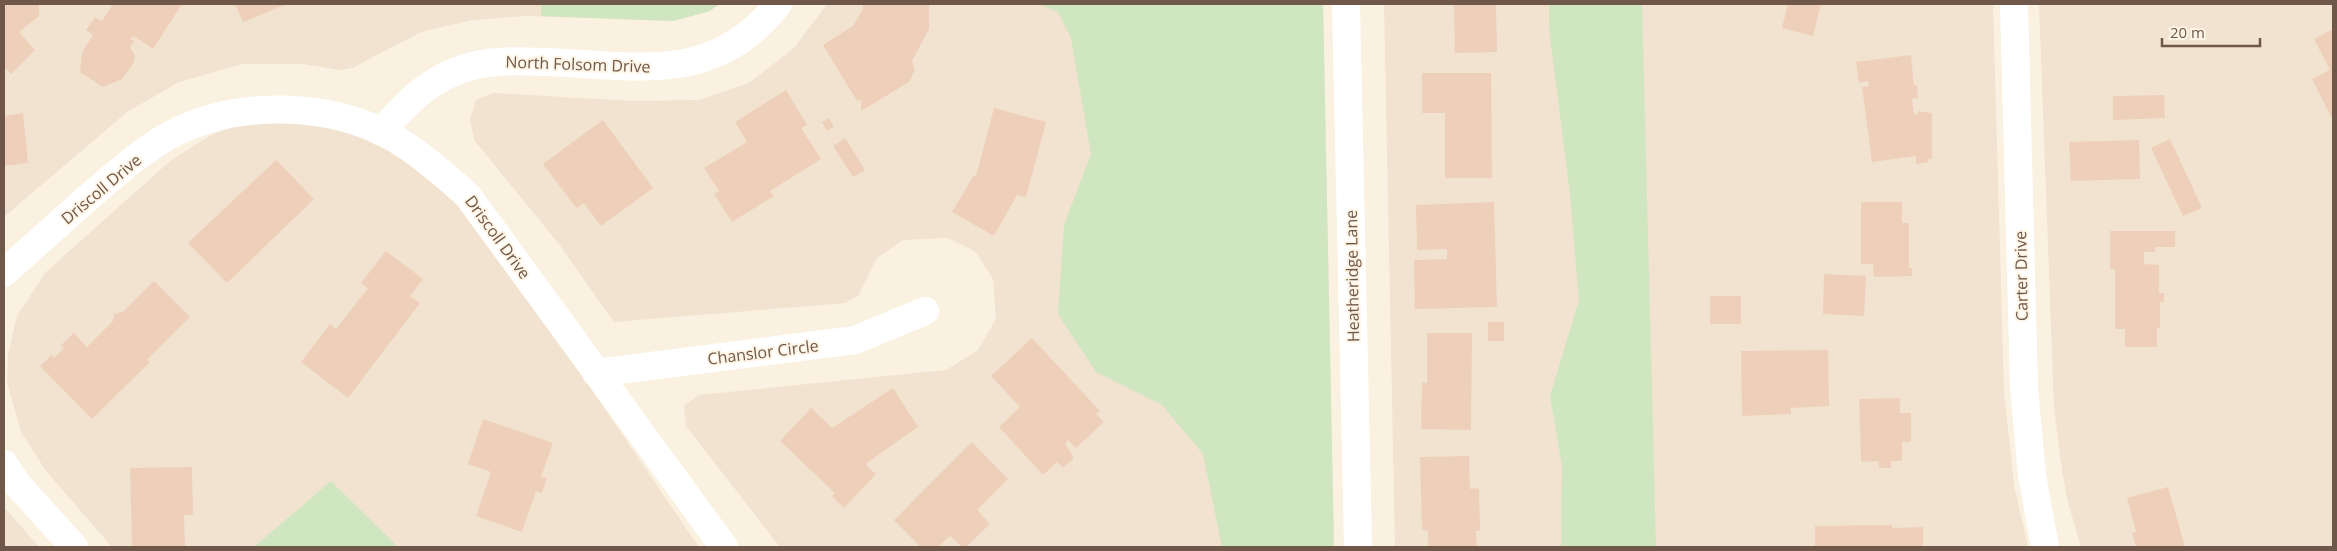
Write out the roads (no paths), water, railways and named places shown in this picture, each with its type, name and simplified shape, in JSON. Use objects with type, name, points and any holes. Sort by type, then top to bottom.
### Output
[{"type":"street","name":"North Folsom Drive","points":[[381,132],[409,100],[438,80],[471,66],[507,60],[668,67],[704,60],[735,45],[763,23],[778,4]]},
{"type":"street","name":"Heatheridge Lane","points":[[1346,4],[1358,547]]},
{"type":"street","name":"Carter Drive","points":[[2014,4],[2024,388],[2032,474],[2045,547]]},
{"type":"street","name":"Driscoll Drive","points":[[4,273],[128,162],[171,135],[214,118],[259,110],[303,111],[344,118],[381,132],[435,165],[468,196],[724,547]]},
{"type":"street","name":"Chanslor Circle","points":[[596,373],[855,340],[925,310]]},
{"type":"street","points":[[4,464],[17,484],[74,547]]}]
